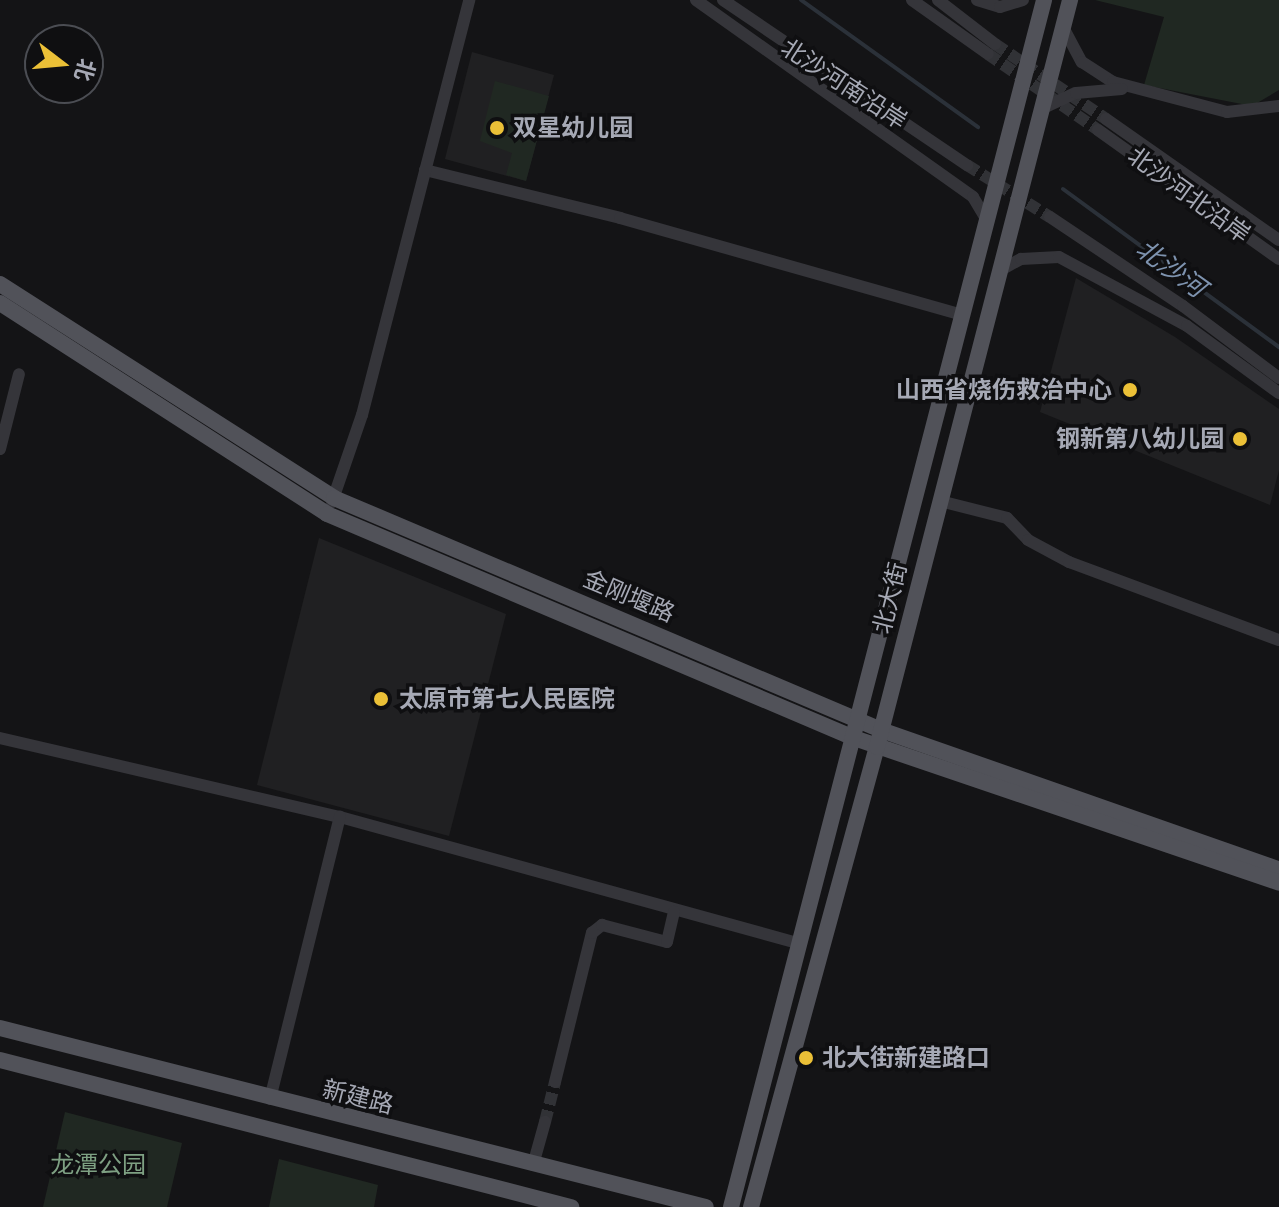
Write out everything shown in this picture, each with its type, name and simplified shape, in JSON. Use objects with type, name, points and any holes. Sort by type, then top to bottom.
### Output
[{"type":"main road","name":"北大街","points":[[731,1207],[1044,0]]},
{"type":"main road","name":"北大街","points":[[751,1207],[879,738],[1070,0]]},
{"type":"main road","name":"金刚堰路","points":[[0,284],[330,506],[859,721],[879,738],[1279,869]]},
{"type":"main road","points":[[0,303],[330,506],[854,738],[879,738],[1279,883]]},
{"type":"main road","name":"新建路","points":[[0,1028],[270,1099],[706,1207]]},
{"type":"main road","points":[[0,1060],[571,1207]]},
{"type":"street","points":[[330,506],[362,415],[469,0]]},
{"type":"street","points":[[696,0],[973,197],[986,219]]},
{"type":"street","name":"北沙河南沿岸","points":[[723,0],[967,165]]},
{"type":"street","points":[[912,0],[991,49],[938,0]]},
{"type":"street","points":[[977,0],[1000,7],[1023,0]]},
{"type":"street","points":[[1063,27],[1082,62],[1113,82],[1227,112],[1279,109]]},
{"type":"street","points":[[1041,109],[1076,93],[1111,87],[1227,116],[1279,109]]},
{"type":"street","name":"北沙河北沿岸","points":[[1279,240],[1102,125],[1279,259]]},
{"type":"street","points":[[425,170],[620,218],[962,315]]},
{"type":"street","points":[[1050,217],[1183,306],[1279,378]]},
{"type":"street","points":[[999,271],[1021,259],[1059,257],[1187,326],[1279,393]]},
{"type":"street","points":[[0,449],[19,374]]},
{"type":"street","points":[[940,501],[1007,518],[1028,540],[1069,562],[1279,640]]},
{"type":"street","points":[[0,738],[340,817],[674,912],[800,944]]},
{"type":"street","points":[[270,1099],[340,817]]},
{"type":"street","points":[[555,1082],[592,933],[602,925],[667,942],[674,912]]},
{"type":"street","points":[[533,1165],[545,1122]]},
{"type":"shaded area","name":"双星幼儿园","points":[[472,52],[554,75],[526,181],[445,159]]},
{"type":"shaded area","name":"山西省烧伤救治中心","points":[[1076,278],[1175,337],[1279,409],[1279,470],[1270,505],[1040,412]]},
{"type":"shaded area","name":"太原市第七人民医院","points":[[319,538],[506,614],[449,836],[257,785]]},
{"type":"green space","points":[[1095,0],[1279,0],[1279,90],[1252,106],[1144,85],[1164,17]]},
{"type":"green space","points":[[495,81],[549,96],[526,181],[506,175],[512,153],[480,141]]},
{"type":"green space","name":"龙潭公园","points":[[65,1112],[182,1143],[167,1207],[43,1207]]},
{"type":"green space","points":[[279,1159],[378,1185],[374,1207],[269,1207]]},
{"type":"waterway","name":"北沙河","points":[[801,0],[978,127]]},
{"type":"waterway","name":"北沙河","points":[[1063,189],[1279,347]]},
{"type":"tunnel","points":[[995,44],[1106,119]]},
{"type":"tunnel","points":[[988,54],[1098,130]]},
{"type":"tunnel","points":[[967,165],[1050,217]]},
{"type":"tunnel","points":[[545,1122],[555,1082]]},
{"type":"place","name":"双星幼儿园","points":[[497,128]]},
{"type":"place","name":"山西省烧伤救治中心","points":[[1130,390]]},
{"type":"place","name":"钢新第八幼儿园","points":[[1240,439]]},
{"type":"place","name":"太原市第七人民医院","points":[[381,699]]},
{"type":"place","name":"北大街新建路口","points":[[806,1058]]}]
